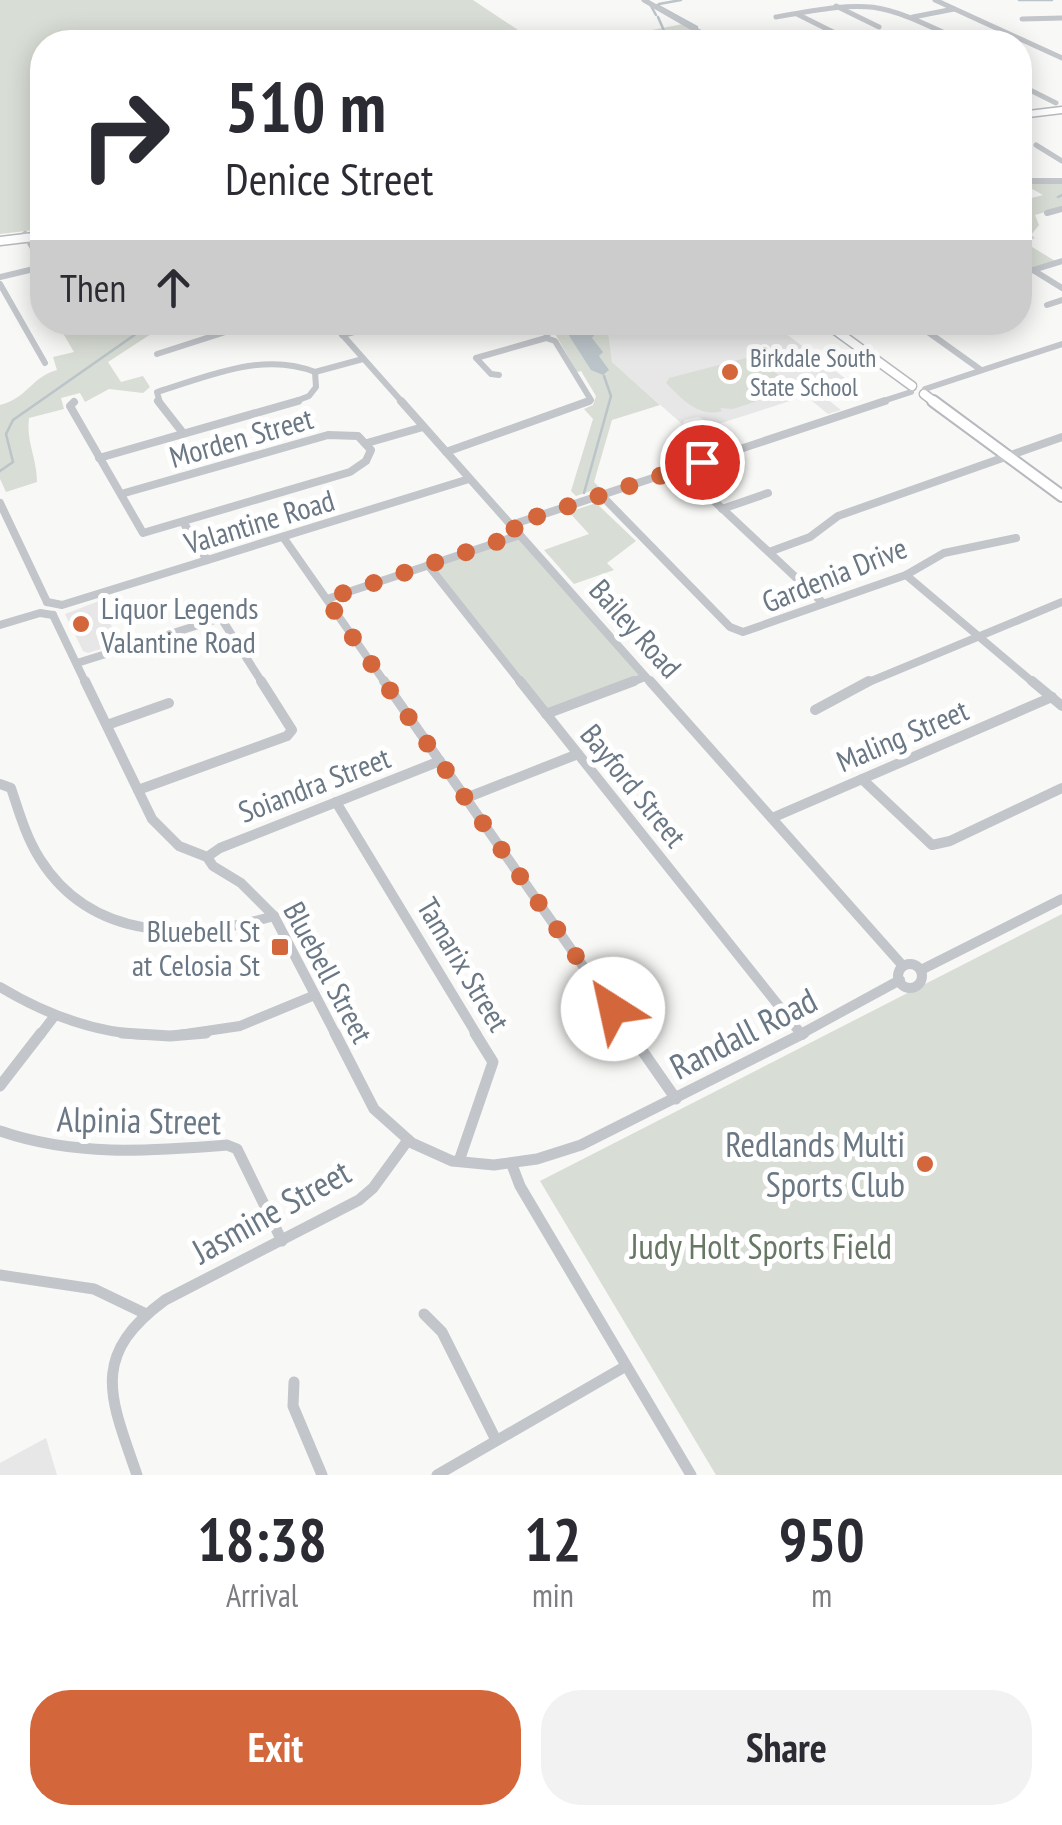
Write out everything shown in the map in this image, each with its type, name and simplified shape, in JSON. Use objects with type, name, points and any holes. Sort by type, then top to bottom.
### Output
[{"type":"main road","points":[[1032,115],[1060,109]]},
{"type":"main road","points":[[0,239],[30,236]]},
{"type":"main road","points":[[841,335],[1062,496]]},
{"type":"street","points":[[644,0],[696,30]]},
{"type":"street","points":[[936,0],[1002,30]]},
{"type":"street","points":[[776,17],[870,2],[938,30]]},
{"type":"street","points":[[834,5],[879,27]]},
{"type":"street","points":[[913,18],[954,8]]},
{"type":"street","points":[[796,13],[829,30]]},
{"type":"street","points":[[1022,19],[1062,18]]},
{"type":"street","points":[[1032,44],[1062,58]]},
{"type":"street","points":[[1032,93],[1060,109]]},
{"type":"street","points":[[1036,145],[1062,160]]},
{"type":"street","points":[[1032,180],[1062,181]]},
{"type":"street","points":[[1047,213],[1062,209]]},
{"type":"street","points":[[26,236],[30,244]]},
{"type":"street","points":[[1034,270],[1062,262]]},
{"type":"street","points":[[30,270],[0,280],[45,363]]},
{"type":"street","points":[[1034,270],[1062,288]]},
{"type":"street","points":[[1044,305],[1062,300]]},
{"type":"street","points":[[157,354],[216,335]]},
{"type":"street","points":[[932,335],[982,370]]},
{"type":"street","name":"Bailey Road","points":[[342,336],[903,966]]},
{"type":"street","points":[[446,452],[592,400],[555,341],[546,338],[464,359]]},
{"type":"street","points":[[924,392],[1062,344]]},
{"type":"street","points":[[476,358],[492,376]]},
{"type":"street","points":[[183,433],[157,399],[157,392],[259,364],[292,363],[315,372],[363,359]]},
{"type":"street","points":[[99,458],[309,396],[316,387],[315,372]]},
{"type":"street","points":[[511,525],[912,390]]},
{"type":"street","points":[[74,402],[70,406],[143,532],[350,472],[366,461],[369,445],[422,426]]},
{"type":"street","name":"Morden Street","points":[[121,494],[328,435],[352,435],[369,445]]},
{"type":"street","points":[[769,552],[810,537],[838,516],[1062,437]]},
{"type":"street","points":[[680,469],[823,603]]},
{"type":"street","name":"Valantine Road","points":[[62,605],[469,479]]},
{"type":"street","points":[[722,509],[768,493]]},
{"type":"street","name":"Gardenia Drive","points":[[600,495],[736,631],[750,632],[906,575],[972,543],[1016,538]]},
{"type":"street","points":[[0,503],[46,602]]},
{"type":"street","points":[[183,522],[207,560]]},
{"type":"street","points":[[326,599],[520,534]]},
{"type":"street","points":[[283,537],[676,1099]]},
{"type":"street","name":"Bayford Street","points":[[428,566],[802,1035]]},
{"type":"street","points":[[906,575],[1062,706]]},
{"type":"street","points":[[46,602],[62,605]]},
{"type":"street","points":[[40,612],[46,602]]},
{"type":"street","points":[[815,710],[855,687],[1062,602]]},
{"type":"street","points":[[0,624],[40,612],[53,615],[62,605]]},
{"type":"street","name":"Bluebell Street","points":[[53,615],[152,819],[168,837],[193,854],[207,857],[212,866],[260,899],[274,916],[374,1109],[408,1140],[459,1161],[512,1165],[568,1153],[610,1133]]},
{"type":"street","points":[[77,663],[221,618],[292,730],[287,736],[138,790]]},
{"type":"street","points":[[546,714],[646,677]]},
{"type":"street","name":"Maling Street","points":[[772,818],[1052,698]]},
{"type":"street","points":[[107,725],[169,703]]},
{"type":"street","points":[[466,798],[578,754]]},
{"type":"street","name":"Soiandra Street","points":[[207,857],[220,848],[440,762]]},
{"type":"street","points":[[862,778],[932,845],[1062,788]]},
{"type":"street","points":[[0,784],[11,788],[34,850],[50,874],[76,896],[120,922],[161,932],[200,934],[239,928],[274,916]]},
{"type":"street","name":"Tamarix Street","points":[[336,802],[493,1062],[459,1161]]},
{"type":"street","name":"Randall Road","points":[[610,1133],[900,980],[908,986],[920,985],[924,979],[920,970],[1062,899]]},
{"type":"street","points":[[900,980],[897,973],[903,966],[920,970]]},
{"type":"street","points":[[0,987],[52,1018],[134,1034],[202,1033],[232,1028],[316,995]]},
{"type":"street","points":[[0,1086],[52,1018]]},
{"type":"street","name":"Alpinia Street","points":[[0,1131],[65,1151],[98,1154],[227,1145],[236,1149],[282,1240]]},
{"type":"street","name":"Jasmine Street","points":[[144,1313],[367,1194],[408,1140]]},
{"type":"street","points":[[512,1165],[520,1186],[691,1475]]},
{"type":"street","points":[[0,1275],[104,1289],[122,1296],[144,1313],[120,1342],[110,1368],[111,1393],[138,1475]]},
{"type":"street","points":[[424,1314],[442,1332],[496,1440]]},
{"type":"street","points":[[437,1475],[626,1366]]},
{"type":"street","points":[[294,1382],[293,1406],[322,1475]]},
{"type":"shaded area","points":[[569,335],[594,335],[592,338],[603,352],[599,356],[609,370],[603,375],[591,370]]},
{"type":"shaded area","name":"Birkdale South State School","points":[[607,335],[788,335],[850,382],[818,392],[841,410],[828,414],[806,396],[715,425],[698,417],[682,424],[612,362]]},
{"type":"shaded area","points":[[99,601],[120,643],[88,653],[83,651],[65,614]]},
{"type":"shaded area","points":[[46,1438],[57,1475],[0,1475],[0,1463]]},
{"type":"green space","points":[[0,0],[473,0],[518,30],[30,30],[30,230],[0,234]]},
{"type":"green space","points":[[683,24],[692,30],[652,30]]},
{"type":"green space","points":[[1032,182],[1062,182],[1062,207],[1035,215],[1039,225],[1032,234],[1032,198],[1043,195],[1032,189]]},
{"type":"green space","points":[[1032,247],[1055,261],[1032,268]]},
{"type":"green space","points":[[64,335],[150,335],[108,362],[121,382],[143,376],[150,387],[143,393],[109,389],[85,402],[80,393],[61,398],[64,409],[29,418],[37,482],[6,492],[0,479],[0,405],[57,370],[53,357],[74,352]]},
{"type":"green space","points":[[556,335],[608,335],[612,362],[660,405],[612,420],[594,482],[600,488],[576,496],[571,491],[593,419],[584,409],[593,405],[596,396],[581,371],[577,372]]},
{"type":"green space","points":[[750,357],[773,370],[788,391],[733,409],[706,412],[691,406],[666,383],[669,378]]},
{"type":"green space","points":[[596,503],[636,541],[607,563],[614,570],[574,584],[544,550],[589,534],[569,512]]},
{"type":"green space","points":[[520,535],[645,677],[546,714],[428,565]]},
{"type":"green space","name":"Judy Holt Sports Field","points":[[1062,914],[1062,1475],[716,1475],[540,1181]]},
{"type":"waterway","points":[[659,4],[681,0]]},
{"type":"waterway","points":[[1019,0],[1033,0]]},
{"type":"waterway","points":[[1034,0],[1052,0]]},
{"type":"waterway","points":[[657,5],[697,27]]},
{"type":"waterway","points":[[651,6],[656,15]]},
{"type":"waterway","points":[[658,17],[664,30]]},
{"type":"waterway","points":[[1058,197],[1062,195]]},
{"type":"waterway","points":[[0,471],[13,462],[6,434],[13,420],[134,335]]},
{"type":"waterway","points":[[584,493],[611,396],[604,376]]},
{"type":"place","name":"Birkdale South State School","points":[[730,372]]},
{"type":"place","name":"Liquor Legends Valantine Road","points":[[81,624]]},
{"type":"place","name":"Bluebell St at Celosia St","points":[[280,947]]},
{"type":"place","name":"Redlands Multi Sports Club","points":[[925,1164]]},
{"type":"route","points":[[613,1009],[326,599],[520,534],[511,525],[702,462]]}]
